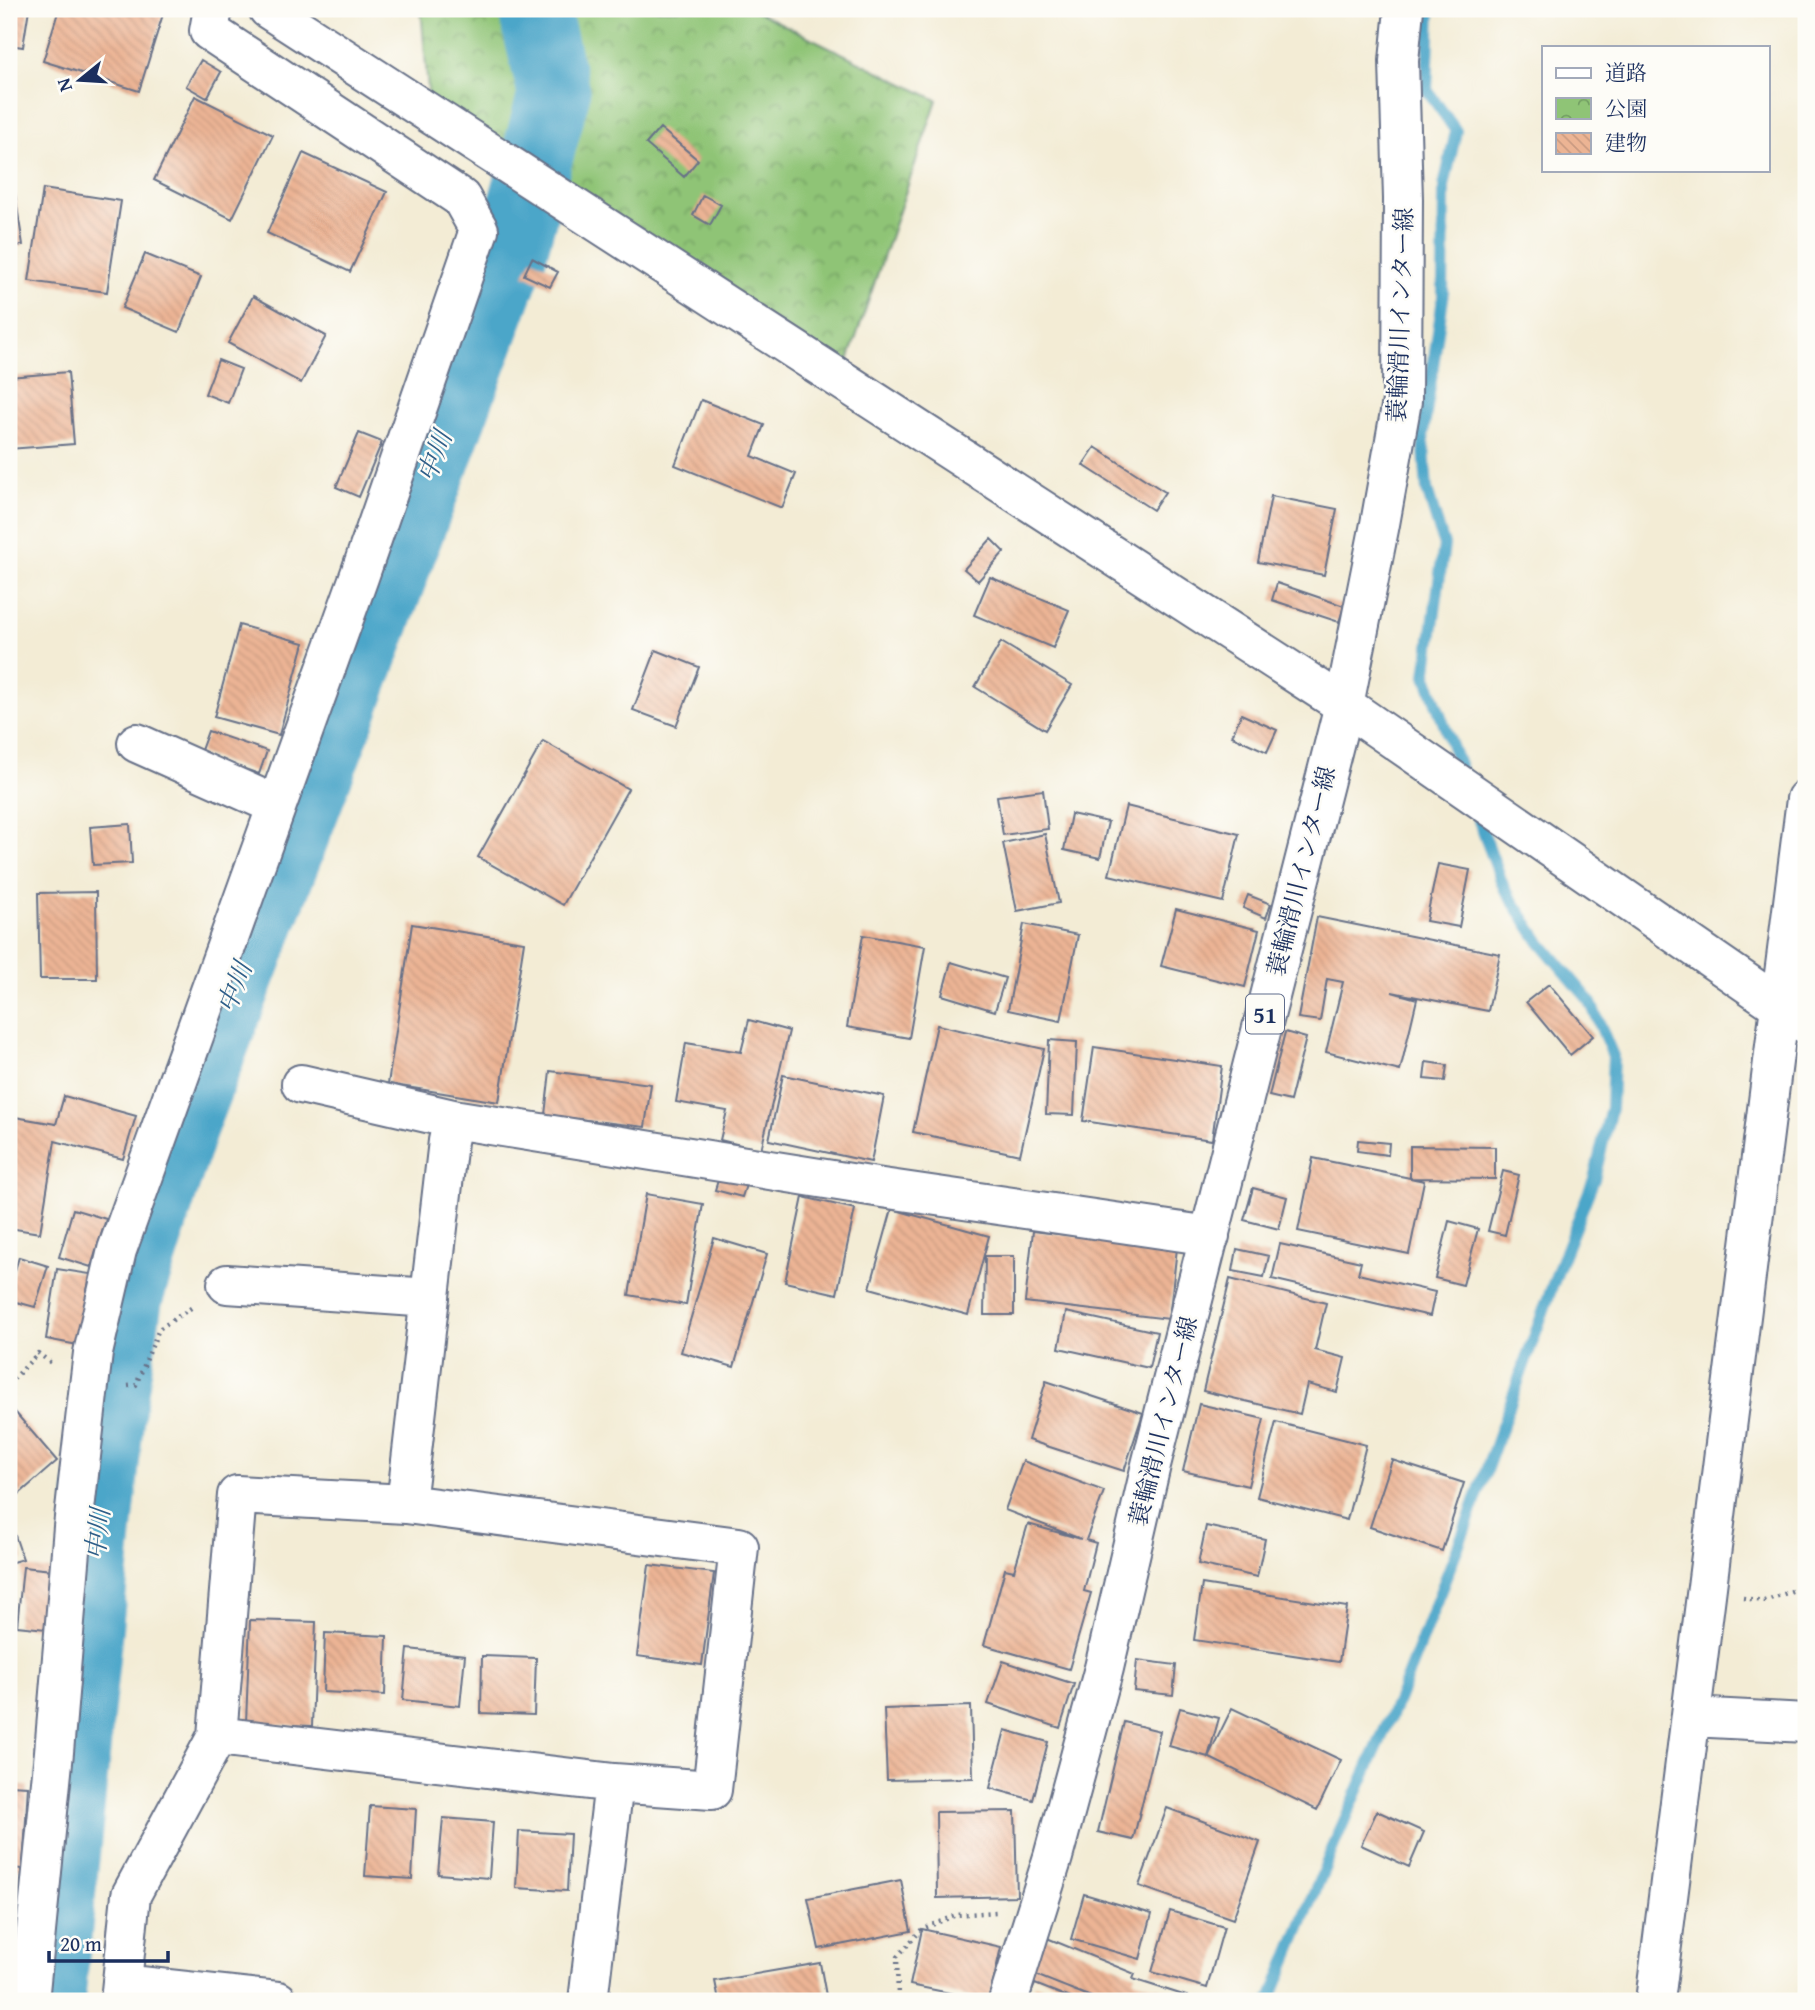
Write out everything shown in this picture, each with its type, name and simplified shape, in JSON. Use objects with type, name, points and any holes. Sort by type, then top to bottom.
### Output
[{"type":"street","points":[[29,2001],[54,1752],[72,1527],[93,1353],[117,1250],[363,564],[479,230],[461,198],[209,31],[213,9]]},
{"type":"street","points":[[268,9],[1343,705],[1794,1016]]},
{"type":"street","name":"蓑輪滑川インター線","points":[[1008,2001],[1037,1910],[1104,1668],[1151,1465],[1343,705],[1402,401],[1403,198],[1399,61],[1404,9]]},
{"type":"street","points":[[137,743],[276,805]]},
{"type":"street","points":[[1654,2001],[1707,1593],[1794,1016],[1806,799]]},
{"type":"street","points":[[301,1084],[453,1119],[881,1188],[1210,1236]]},
{"type":"street","points":[[406,1504],[448,1141],[453,1119]]},
{"type":"street","points":[[227,1284],[430,1298]]},
{"type":"street","points":[[216,1736],[614,1783],[712,1790],[739,1547],[406,1504],[237,1495],[216,1736],[131,1895],[121,1993],[278,2001]]},
{"type":"street","points":[[1691,1717],[1806,1723]]},
{"type":"street","points":[[588,2001],[614,1783]]},
{"type":"path","points":[[1707,1593],[1764,1601],[1806,1586]]},
{"type":"path","points":[[907,2001],[896,2000],[897,1957],[922,1929],[956,1915],[1037,1910]]},
{"type":"green space","points":[[421,9],[752,9],[937,100],[841,381],[430,114]]},
{"type":"building","points":[[9,9],[29,9],[23,47],[9,45]]},
{"type":"building","points":[[59,9],[164,11],[139,91],[43,61]]},
{"type":"building","points":[[201,60],[221,72],[207,98],[186,86]]},
{"type":"building","points":[[195,96],[273,135],[232,219],[154,180]]},
{"type":"building","points":[[660,128],[698,160],[684,177],[646,144]]},
{"type":"building","points":[[303,153],[387,192],[350,272],[267,233]]},
{"type":"building","points":[[13,181],[23,245],[9,247],[9,182]]},
{"type":"building","points":[[43,189],[121,201],[107,292],[29,281]]},
{"type":"building","points":[[703,195],[721,205],[710,225],[693,215]]},
{"type":"building","points":[[145,254],[201,277],[179,332],[122,308]]},
{"type":"building","points":[[532,258],[558,272],[550,287],[524,275]]},
{"type":"building","points":[[253,296],[326,336],[301,383],[228,343]]},
{"type":"building","points":[[218,360],[241,369],[228,403],[205,394]]},
{"type":"building","points":[[68,372],[74,444],[9,449],[9,377]]},
{"type":"building","points":[[701,400],[764,425],[752,456],[796,474],[782,508],[675,465]]},
{"type":"building","points":[[359,433],[382,442],[359,497],[336,487]]},
{"type":"building","points":[[1095,447],[1165,492],[1153,510],[1083,465]]},
{"type":"building","points":[[1271,496],[1337,509],[1324,575],[1258,562]]},
{"type":"building","points":[[991,539],[1004,552],[978,581],[964,569]]},
{"type":"building","points":[[990,577],[1069,610],[1053,648],[974,615]]},
{"type":"building","points":[[1277,583],[1344,606],[1339,622],[1272,600]]},
{"type":"building","points":[[239,625],[304,643],[279,735],[214,717]]},
{"type":"building","points":[[1001,642],[1072,685],[1045,730],[975,687]]},
{"type":"building","points":[[656,650],[699,667],[676,726],[633,710]]},
{"type":"building","points":[[1241,714],[1277,730],[1267,752],[1232,736]]},
{"type":"building","points":[[208,731],[267,751],[259,774],[200,753]]},
{"type":"building","points":[[543,741],[628,789],[563,905],[478,857]]},
{"type":"building","points":[[1043,790],[1048,829],[1003,835],[997,796]]},
{"type":"building","points":[[1126,806],[1239,834],[1223,902],[1109,875]]},
{"type":"building","points":[[1071,814],[1108,822],[1100,858],[1064,850]]},
{"type":"building","points":[[130,824],[132,863],[93,865],[90,827]]},
{"type":"building","points":[[1045,834],[1059,903],[1017,911],[1003,843]]},
{"type":"building","points":[[1438,864],[1470,870],[1459,927],[1426,921]]},
{"type":"building","points":[[96,892],[97,979],[40,979],[38,893]]},
{"type":"building","points":[[1248,895],[1271,904],[1266,918],[1243,908]]},
{"type":"building","points":[[1176,909],[1259,930],[1245,987],[1161,966]]},
{"type":"building","points":[[1317,917],[1500,954],[1488,1011],[1392,992],[1417,999],[1400,1071],[1326,1052],[1343,982],[1327,979],[1320,1021],[1298,1018]]},
{"type":"building","points":[[412,924],[524,942],[499,1102],[388,1084]]},
{"type":"building","points":[[1024,924],[1078,935],[1061,1021],[1008,1010]]},
{"type":"building","points":[[863,935],[925,946],[909,1038],[847,1027]]},
{"type":"building","points":[[951,962],[1005,978],[995,1011],[942,995]]},
{"type":"building","points":[[1549,984],[1593,1036],[1570,1055],[1526,1002]]},
{"type":"building","points":[[749,1020],[789,1031],[761,1150],[720,1140],[727,1111],[676,1102],[686,1043],[741,1052]]},
{"type":"building","points":[[937,1025],[1044,1049],[1020,1155],[913,1132]]},
{"type":"building","points":[[1285,1032],[1306,1038],[1290,1101],[1269,1096]]},
{"type":"building","points":[[1049,1040],[1077,1042],[1074,1115],[1046,1114]]},
{"type":"building","points":[[1094,1047],[1222,1066],[1212,1140],[1083,1121]]},
{"type":"building","points":[[1426,1062],[1447,1065],[1445,1081],[1424,1079]]},
{"type":"building","points":[[550,1071],[651,1084],[645,1127],[545,1115]]},
{"type":"building","points":[[783,1075],[884,1096],[871,1162],[769,1140]]},
{"type":"building","points":[[64,1096],[136,1116],[123,1159],[55,1141],[40,1233],[9,1228],[9,1116],[56,1124]]},
{"type":"building","points":[[1358,1140],[1389,1143],[1388,1155],[1357,1151]]},
{"type":"building","points":[[1410,1146],[1495,1147],[1495,1179],[1410,1178]]},
{"type":"building","points":[[1313,1158],[1424,1181],[1409,1254],[1298,1231]]},
{"type":"building","points":[[1503,1171],[1519,1175],[1505,1235],[1488,1231]]},
{"type":"building","points":[[720,1174],[747,1182],[742,1197],[715,1190]]},
{"type":"building","points":[[1253,1188],[1287,1197],[1279,1229],[1244,1220]]},
{"type":"building","points":[[646,1194],[703,1204],[686,1305],[629,1295]]},
{"type":"building","points":[[803,1197],[855,1209],[837,1294],[785,1282]]},
{"type":"building","points":[[73,1209],[106,1219],[91,1267],[59,1257]]},
{"type":"building","points":[[892,1209],[989,1236],[968,1315],[870,1288]]},
{"type":"building","points":[[1449,1221],[1478,1229],[1463,1285],[1435,1278]]},
{"type":"building","points":[[1033,1231],[1177,1248],[1169,1319],[1025,1302]]},
{"type":"building","points":[[714,1238],[767,1254],[734,1367],[681,1352]]},
{"type":"building","points":[[1280,1244],[1361,1262],[1358,1274],[1435,1292],[1430,1316],[1272,1279]]},
{"type":"building","points":[[1237,1249],[1269,1256],[1264,1277],[1233,1271]]},
{"type":"building","points":[[985,1256],[1014,1256],[1014,1315],[984,1315]]},
{"type":"building","points":[[19,1257],[48,1266],[35,1307],[9,1300],[9,1290]]},
{"type":"building","points":[[57,1269],[90,1274],[78,1345],[46,1339]]},
{"type":"building","points":[[1230,1279],[1326,1303],[1315,1350],[1345,1358],[1337,1392],[1307,1384],[1300,1414],[1203,1391]]},
{"type":"building","points":[[1066,1312],[1157,1332],[1149,1368],[1059,1348]]},
{"type":"building","points":[[1046,1381],[1143,1413],[1124,1471],[1028,1440]]},
{"type":"building","points":[[1199,1404],[1264,1419],[1248,1486],[1183,1471]]},
{"type":"building","points":[[15,1412],[57,1461],[18,1495],[9,1484],[9,1417]]},
{"type":"building","points":[[1276,1422],[1366,1445],[1347,1520],[1257,1497]]},
{"type":"building","points":[[1392,1460],[1464,1483],[1442,1551],[1370,1527]]},
{"type":"building","points":[[1023,1461],[1104,1491],[1086,1540],[1096,1543],[1084,1591],[1091,1593],[1069,1669],[984,1645],[1005,1569],[1014,1571],[1028,1524],[1081,1539],[1005,1510]]},
{"type":"building","points":[[9,1518],[23,1559],[9,1563]]},
{"type":"building","points":[[1206,1526],[1265,1539],[1257,1577],[1198,1564]]},
{"type":"building","points":[[649,1565],[714,1573],[702,1665],[637,1656]]},
{"type":"building","points":[[23,1567],[52,1570],[46,1629],[17,1626]]},
{"type":"building","points":[[1202,1584],[1347,1607],[1339,1662],[1194,1640]]},
{"type":"building","points":[[250,1620],[316,1622],[312,1726],[246,1723]]},
{"type":"building","points":[[325,1633],[387,1636],[385,1695],[323,1692]]},
{"type":"building","points":[[408,1649],[465,1655],[460,1706],[403,1700]]},
{"type":"building","points":[[482,1656],[536,1658],[534,1715],[481,1713]]},
{"type":"building","points":[[1137,1660],[1176,1665],[1173,1695],[1134,1691]]},
{"type":"building","points":[[1003,1661],[1074,1684],[1060,1728],[988,1704]]},
{"type":"building","points":[[971,1706],[973,1778],[887,1780],[884,1709]]},
{"type":"building","points":[[1180,1708],[1219,1718],[1208,1757],[1169,1746]]},
{"type":"building","points":[[1232,1708],[1341,1760],[1317,1810],[1208,1757]]},
{"type":"building","points":[[1124,1722],[1160,1731],[1133,1840],[1098,1832]]},
{"type":"building","points":[[1005,1730],[1048,1742],[1033,1800],[990,1788]]},
{"type":"building","points":[[9,1785],[28,1786],[23,1869],[9,1868]]},
{"type":"building","points":[[370,1806],[416,1809],[412,1879],[365,1876]]},
{"type":"building","points":[[1167,1808],[1260,1842],[1233,1919],[1139,1886]]},
{"type":"building","points":[[1015,1811],[1017,1896],[937,1898],[936,1812]]},
{"type":"building","points":[[1377,1811],[1424,1832],[1409,1867],[1361,1845]]},
{"type":"building","points":[[443,1818],[493,1822],[489,1878],[438,1874]]},
{"type":"building","points":[[519,1831],[570,1834],[567,1891],[516,1888]]},
{"type":"building","points":[[9,1872],[16,1873],[11,1925],[9,1925]]},
{"type":"building","points":[[901,1880],[911,1931],[819,1949],[808,1898]]},
{"type":"building","points":[[1084,1894],[1152,1914],[1140,1959],[1071,1939]]},
{"type":"building","points":[[1170,1911],[1224,1927],[1207,1988],[1152,1972]]},
{"type":"building","points":[[922,1929],[1001,1947],[989,2001],[910,1985]]},
{"type":"building","points":[[1042,1936],[1135,1974],[1133,1979],[1202,2001],[1101,2001],[1028,1972]]},
{"type":"building","points":[[820,1963],[827,2001],[719,2001],[715,1981]]},
{"type":"building","points":[[1035,1984],[1078,2001],[1028,2001]]},
{"type":"waterway","name":"中川","points":[[49,2001],[108,1420],[127,1298],[182,1125],[342,709],[511,253],[554,94],[534,9]]},
{"type":"waterway","points":[[1430,9],[1427,90],[1456,131],[1444,187],[1443,298],[1423,434],[1427,490],[1444,545],[1426,676],[1462,773]]},
{"type":"waterway","points":[[1270,2001],[1338,1835],[1398,1700],[1468,1521],[1561,1262],[1594,1179],[1611,1108],[1613,1056],[1590,1001],[1539,941],[1504,888],[1474,807]]}]
